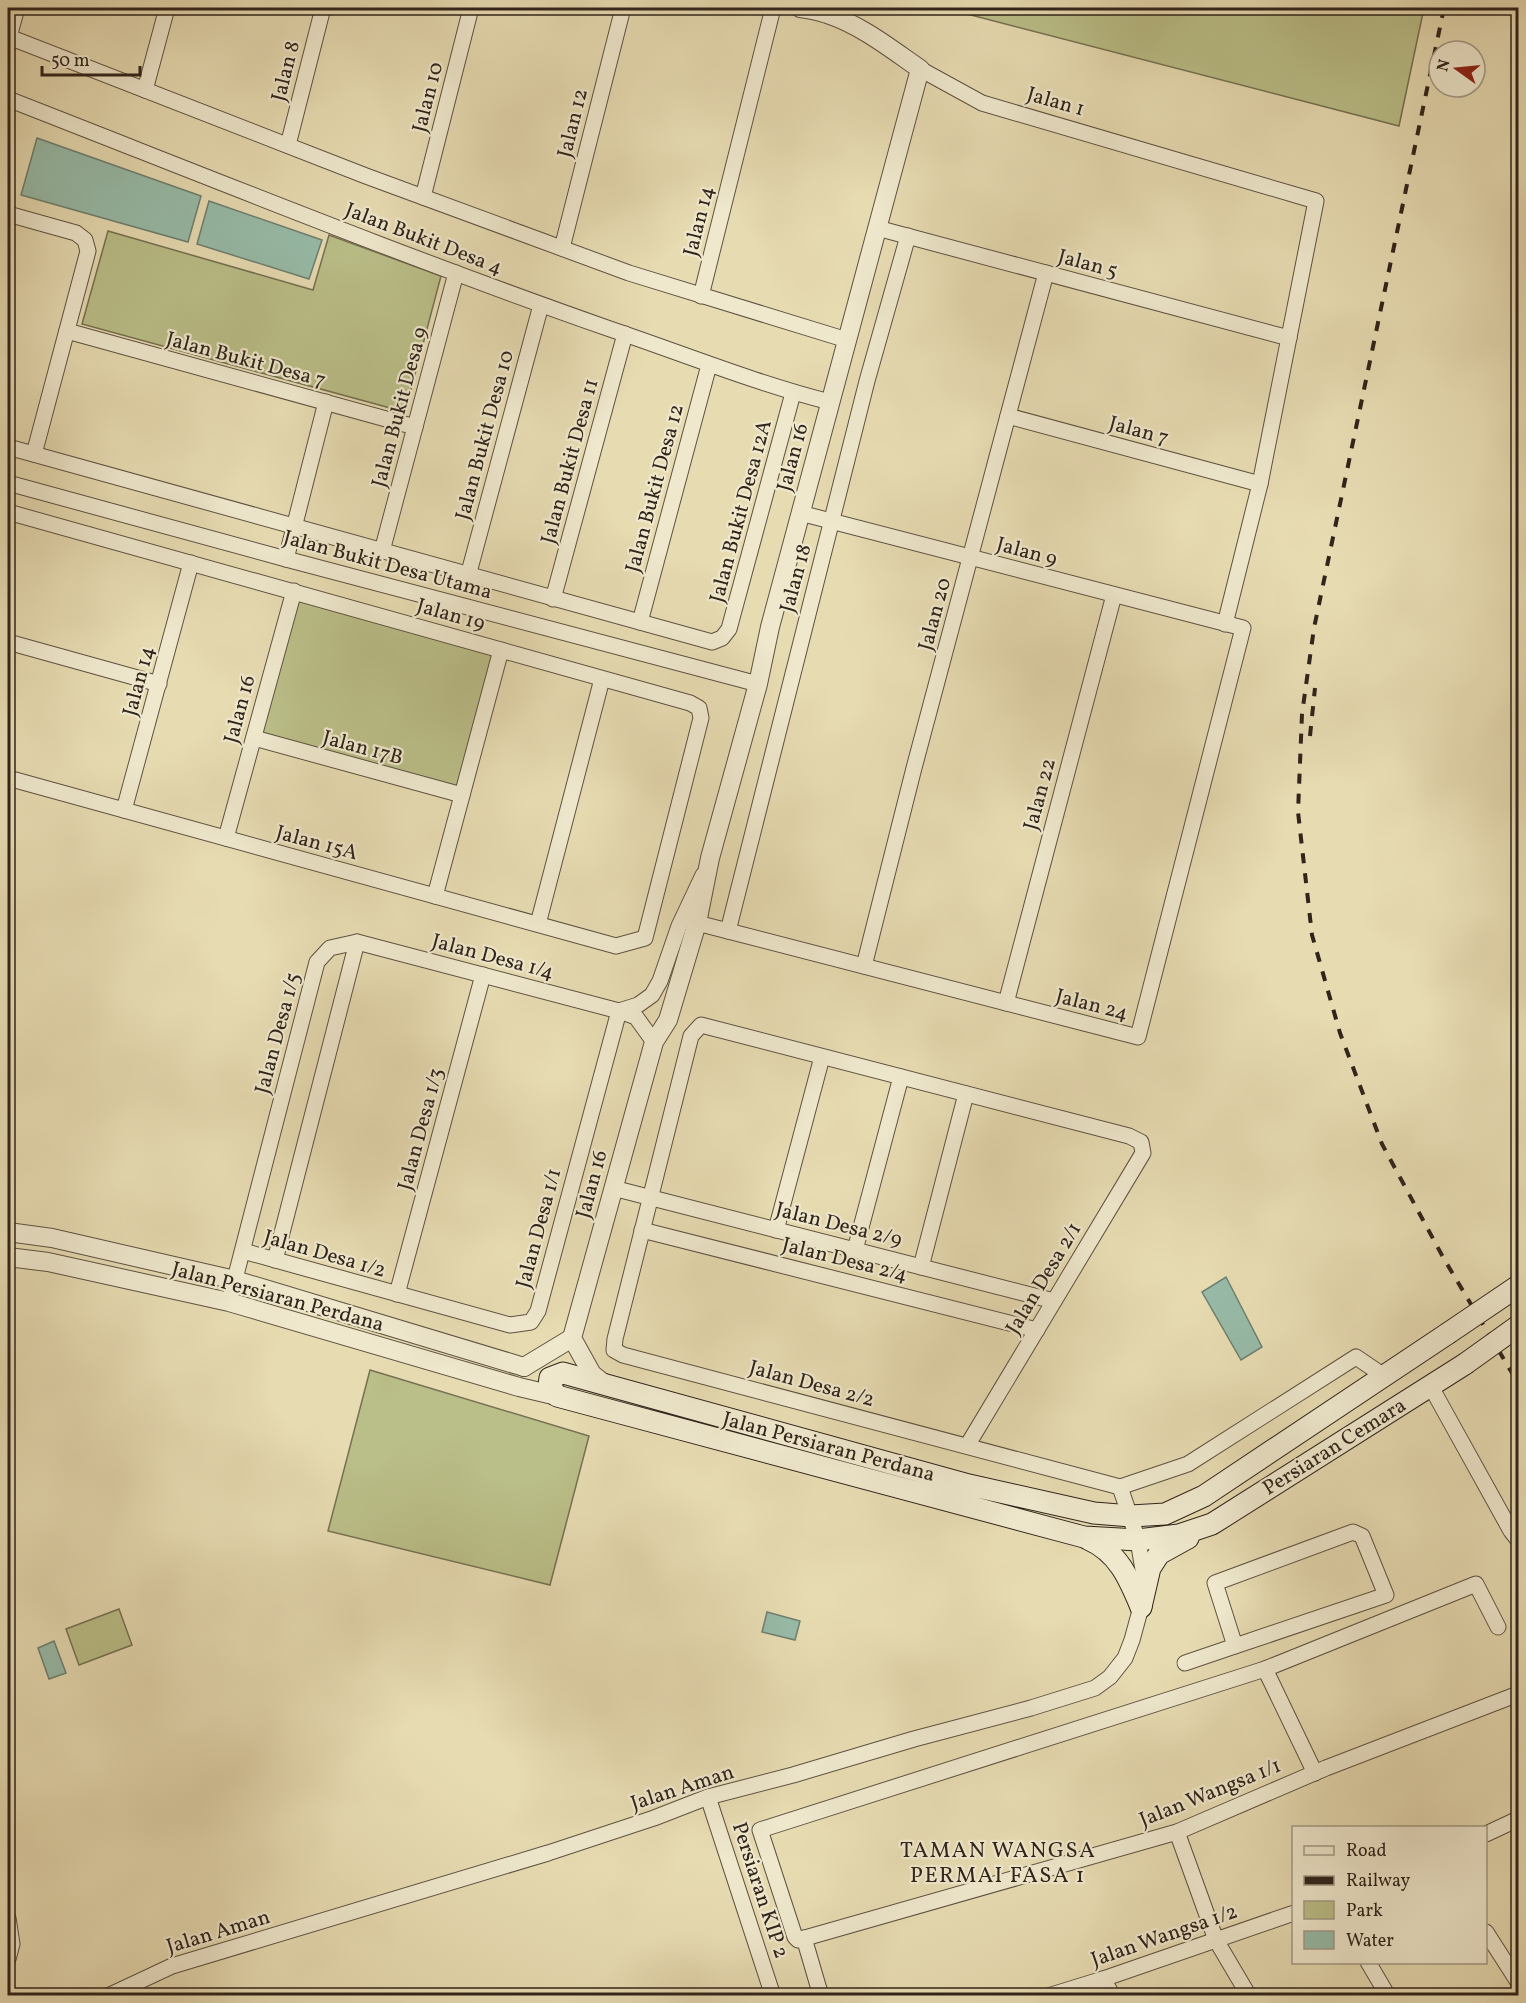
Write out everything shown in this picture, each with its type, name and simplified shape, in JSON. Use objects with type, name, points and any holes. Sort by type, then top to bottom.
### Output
[{"type":"main road","name":"Persiaran Cemara","points":[[1131,1516],[1165,1514],[1204,1497],[1518,1286]]},
{"type":"main road","name":"Persiaran Cemara","points":[[1138,1540],[1179,1534],[1212,1524],[1465,1364],[1518,1326]]},
{"type":"main road","name":"Jalan Persiaran Perdana","points":[[1131,1516],[1094,1513],[969,1485],[563,1373],[550,1378],[549,1385],[557,1396],[1084,1537],[1138,1540]]},
{"type":"main road","points":[[1141,1607],[1150,1568],[1159,1554],[1212,1524]]},
{"type":"main road","points":[[1084,1537],[1110,1552],[1130,1579],[1141,1607]]},
{"type":"street","points":[[17,8],[9,37],[423,197],[630,273],[847,340]]},
{"type":"street","points":[[145,90],[167,8]]},
{"type":"street","name":"Jalan 8","points":[[288,145],[323,8]]},
{"type":"street","name":"Jalan 10","points":[[423,197],[471,8]]},
{"type":"street","name":"Jalan 12","points":[[562,248],[623,8]]},
{"type":"street","name":"Jalan 14","points":[[701,296],[773,8]]},
{"type":"street","name":"Jalan 1","points":[[800,8],[843,20],[872,36],[920,69],[982,103],[1316,201],[1289,338]]},
{"type":"street","name":"Jalan 16","points":[[572,1338],[654,1042],[668,1020],[698,923],[710,858],[758,684],[770,627],[920,69]]},
{"type":"street","name":"Jalan Bukit Desa 4","points":[[8,99],[541,305],[709,365],[793,393],[830,402]]},
{"type":"street","points":[[8,214],[76,233],[85,240],[88,251],[34,454]]},
{"type":"street","name":"Jalan 5","points":[[877,228],[1289,338]]},
{"type":"street","name":"Jalan 18","points":[[728,931],[867,381],[908,236]]},
{"type":"street","name":"Jalan Bukit Desa 9","points":[[382,551],[456,273]]},
{"type":"street","name":"Jalan 20","points":[[864,966],[1046,273]]},
{"type":"street","name":"Jalan Bukit Desa 10","points":[[468,576],[541,305]]},
{"type":"street","name":"Jalan Bukit Desa 7","points":[[67,331],[415,427]]},
{"type":"street","name":"Jalan Bukit Desa 11","points":[[553,599],[625,334]]},
{"type":"street","points":[[1225,624],[1260,484],[1289,338]]},
{"type":"street","name":"Jalan Bukit Desa 12","points":[[639,622],[709,365]]},
{"type":"street","name":"Jalan Bukit Desa 12A","points":[[722,638],[729,629],[793,393]]},
{"type":"street","points":[[286,559],[326,402]]},
{"type":"street","name":"Jalan 7","points":[[1008,416],[1260,484]]},
{"type":"street","name":"Jalan Bukit Desa Utama","points":[[8,447],[702,640],[712,642],[722,638]]},
{"type":"street","name":"Jalan Bukit Desa Utama","points":[[8,483],[758,684]]},
{"type":"street","name":"Jalan 19","points":[[8,512],[690,703],[699,708],[701,718],[645,938],[616,946]]},
{"type":"street","name":"Jalan 9","points":[[800,513],[1243,628]]},
{"type":"street","name":"Jalan 14","points":[[124,810],[191,563]]},
{"type":"street","name":"Jalan 16","points":[[226,838],[294,591]]},
{"type":"street","name":"Jalan 22","points":[[1006,1003],[1113,595]]},
{"type":"street","name":"Jalan 24","points":[[698,923],[1138,1037],[1243,628]]},
{"type":"street","points":[[8,642],[159,684]]},
{"type":"street","points":[[435,896],[501,650]]},
{"type":"street","points":[[538,924],[602,679]]},
{"type":"street","name":"Jalan 17B","points":[[254,738],[462,795]]},
{"type":"street","name":"Jalan 15A","points":[[8,778],[616,946]]},
{"type":"street","name":"Jalan 16","points":[[619,1011],[638,1005],[652,995],[660,981],[679,926],[710,858]]},
{"type":"street","points":[[275,1260],[357,942]]},
{"type":"street","name":"Jalan Desa 1/4","points":[[357,942],[619,1011]]},
{"type":"street","name":"Jalan Desa 1/5","points":[[229,1302],[317,962],[330,948],[357,942]]},
{"type":"street","name":"Jalan Desa 1/3","points":[[397,1294],[483,975]]},
{"type":"street","points":[[619,1011],[636,1017],[654,1042]]},
{"type":"street","name":"Jalan Desa 1/1","points":[[397,1294],[510,1325],[531,1322],[538,1311],[619,1011]]},
{"type":"street","points":[[650,1198],[691,1036],[701,1025],[966,1094],[921,1267]]},
{"type":"street","points":[[776,1230],[822,1057]]},
{"type":"street","points":[[855,1250],[901,1077]]},
{"type":"street","name":"Jalan Desa 2/1","points":[[966,1094],[1129,1136],[1141,1142],[1143,1153],[967,1446]]},
{"type":"street","name":"Jalan Desa 2/9","points":[[613,1188],[1054,1301]]},
{"type":"street","name":"Jalan Desa 2/2","points":[[650,1198],[615,1339],[614,1350],[622,1355],[1120,1487]]},
{"type":"street","name":"Jalan Desa 2/4","points":[[642,1230],[1037,1330]]},
{"type":"street","name":"Jalan Persiaran Perdana","points":[[8,1233],[52,1238],[235,1280],[524,1367]]},
{"type":"street","name":"Jalan Desa 1/2","points":[[243,1251],[397,1294]]},
{"type":"street","name":"Jalan Persiaran Perdana","points":[[8,1257],[48,1262],[229,1302],[519,1387],[557,1396]]},
{"type":"street","points":[[519,1387],[524,1367],[572,1338],[592,1374],[609,1387]]},
{"type":"street","points":[[1131,1516],[1120,1487],[1188,1464],[1356,1357],[1384,1376]]},
{"type":"street","points":[[1430,1385],[1518,1540]]},
{"type":"street","name":"Jalan Aman","points":[[108,1995],[172,1966],[548,1853],[654,1818],[708,1797],[1031,1708],[1095,1688],[1110,1677],[1125,1658],[1141,1607],[1143,1570],[1131,1516]]},
{"type":"street","points":[[1235,1646],[1215,1583],[1353,1532],[1362,1536],[1395,1617]]},
{"type":"street","points":[[821,1995],[760,1830],[1266,1669],[1476,1584],[1498,1627]]},
{"type":"street","points":[[1185,1663],[1386,1594]]},
{"type":"street","points":[[1266,1669],[1321,1770]]},
{"type":"street","name":"Jalan Wangsa 1/1","points":[[800,1939],[1177,1832],[1321,1770],[1518,1694]]},
{"type":"street","name":"Persiaran KIP 2","points":[[708,1797],[773,1995]]},
{"type":"street","points":[[1487,1833],[1518,1819]]},
{"type":"street","points":[[1177,1832],[1216,1941],[1250,1995]]},
{"type":"street","name":"Jalan Wangsa 1/2","points":[[1048,1995],[1216,1941],[1292,1913]]},
{"type":"street","points":[[8,1918],[12,1944],[8,1959]]},
{"type":"street","points":[[1487,1935],[1516,1975]]},
{"type":"street","points":[[1369,1964],[1388,1995]]},
{"type":"street","points":[[1102,1979],[1113,1995]]},
{"type":"green space","points":[[944,8],[1424,8],[1399,126]]},
{"type":"green space","points":[[108,231],[313,290],[329,235],[441,276],[405,412],[82,324]]},
{"type":"green space","points":[[294,592],[501,650],[462,795],[254,738]]},
{"type":"green space","points":[[370,1370],[589,1436],[550,1585],[328,1531]]},
{"type":"green space","points":[[119,1609],[132,1645],[79,1665],[66,1629]]},
{"type":"water","points":[[37,138],[201,196],[188,242],[21,195]]},
{"type":"water","points":[[209,201],[322,240],[309,279],[197,244]]},
{"type":"water","points":[[1226,1277],[1262,1347],[1241,1360],[1202,1292]]},
{"type":"water","points":[[767,1612],[800,1621],[795,1640],[762,1632]]},
{"type":"water","points":[[54,1641],[66,1673],[49,1679],[38,1648]]},
{"type":"railway","points":[[1444,8],[1314,628],[1302,714],[1298,812],[1312,935],[1340,1033],[1382,1144],[1444,1259],[1518,1383]]},
{"type":"railway","points":[[1310,736],[1315,688]]},
{"type":"district","name":"TAMAN WANGSA PERMAI FASA 1","points":[[998,1862]]}]
